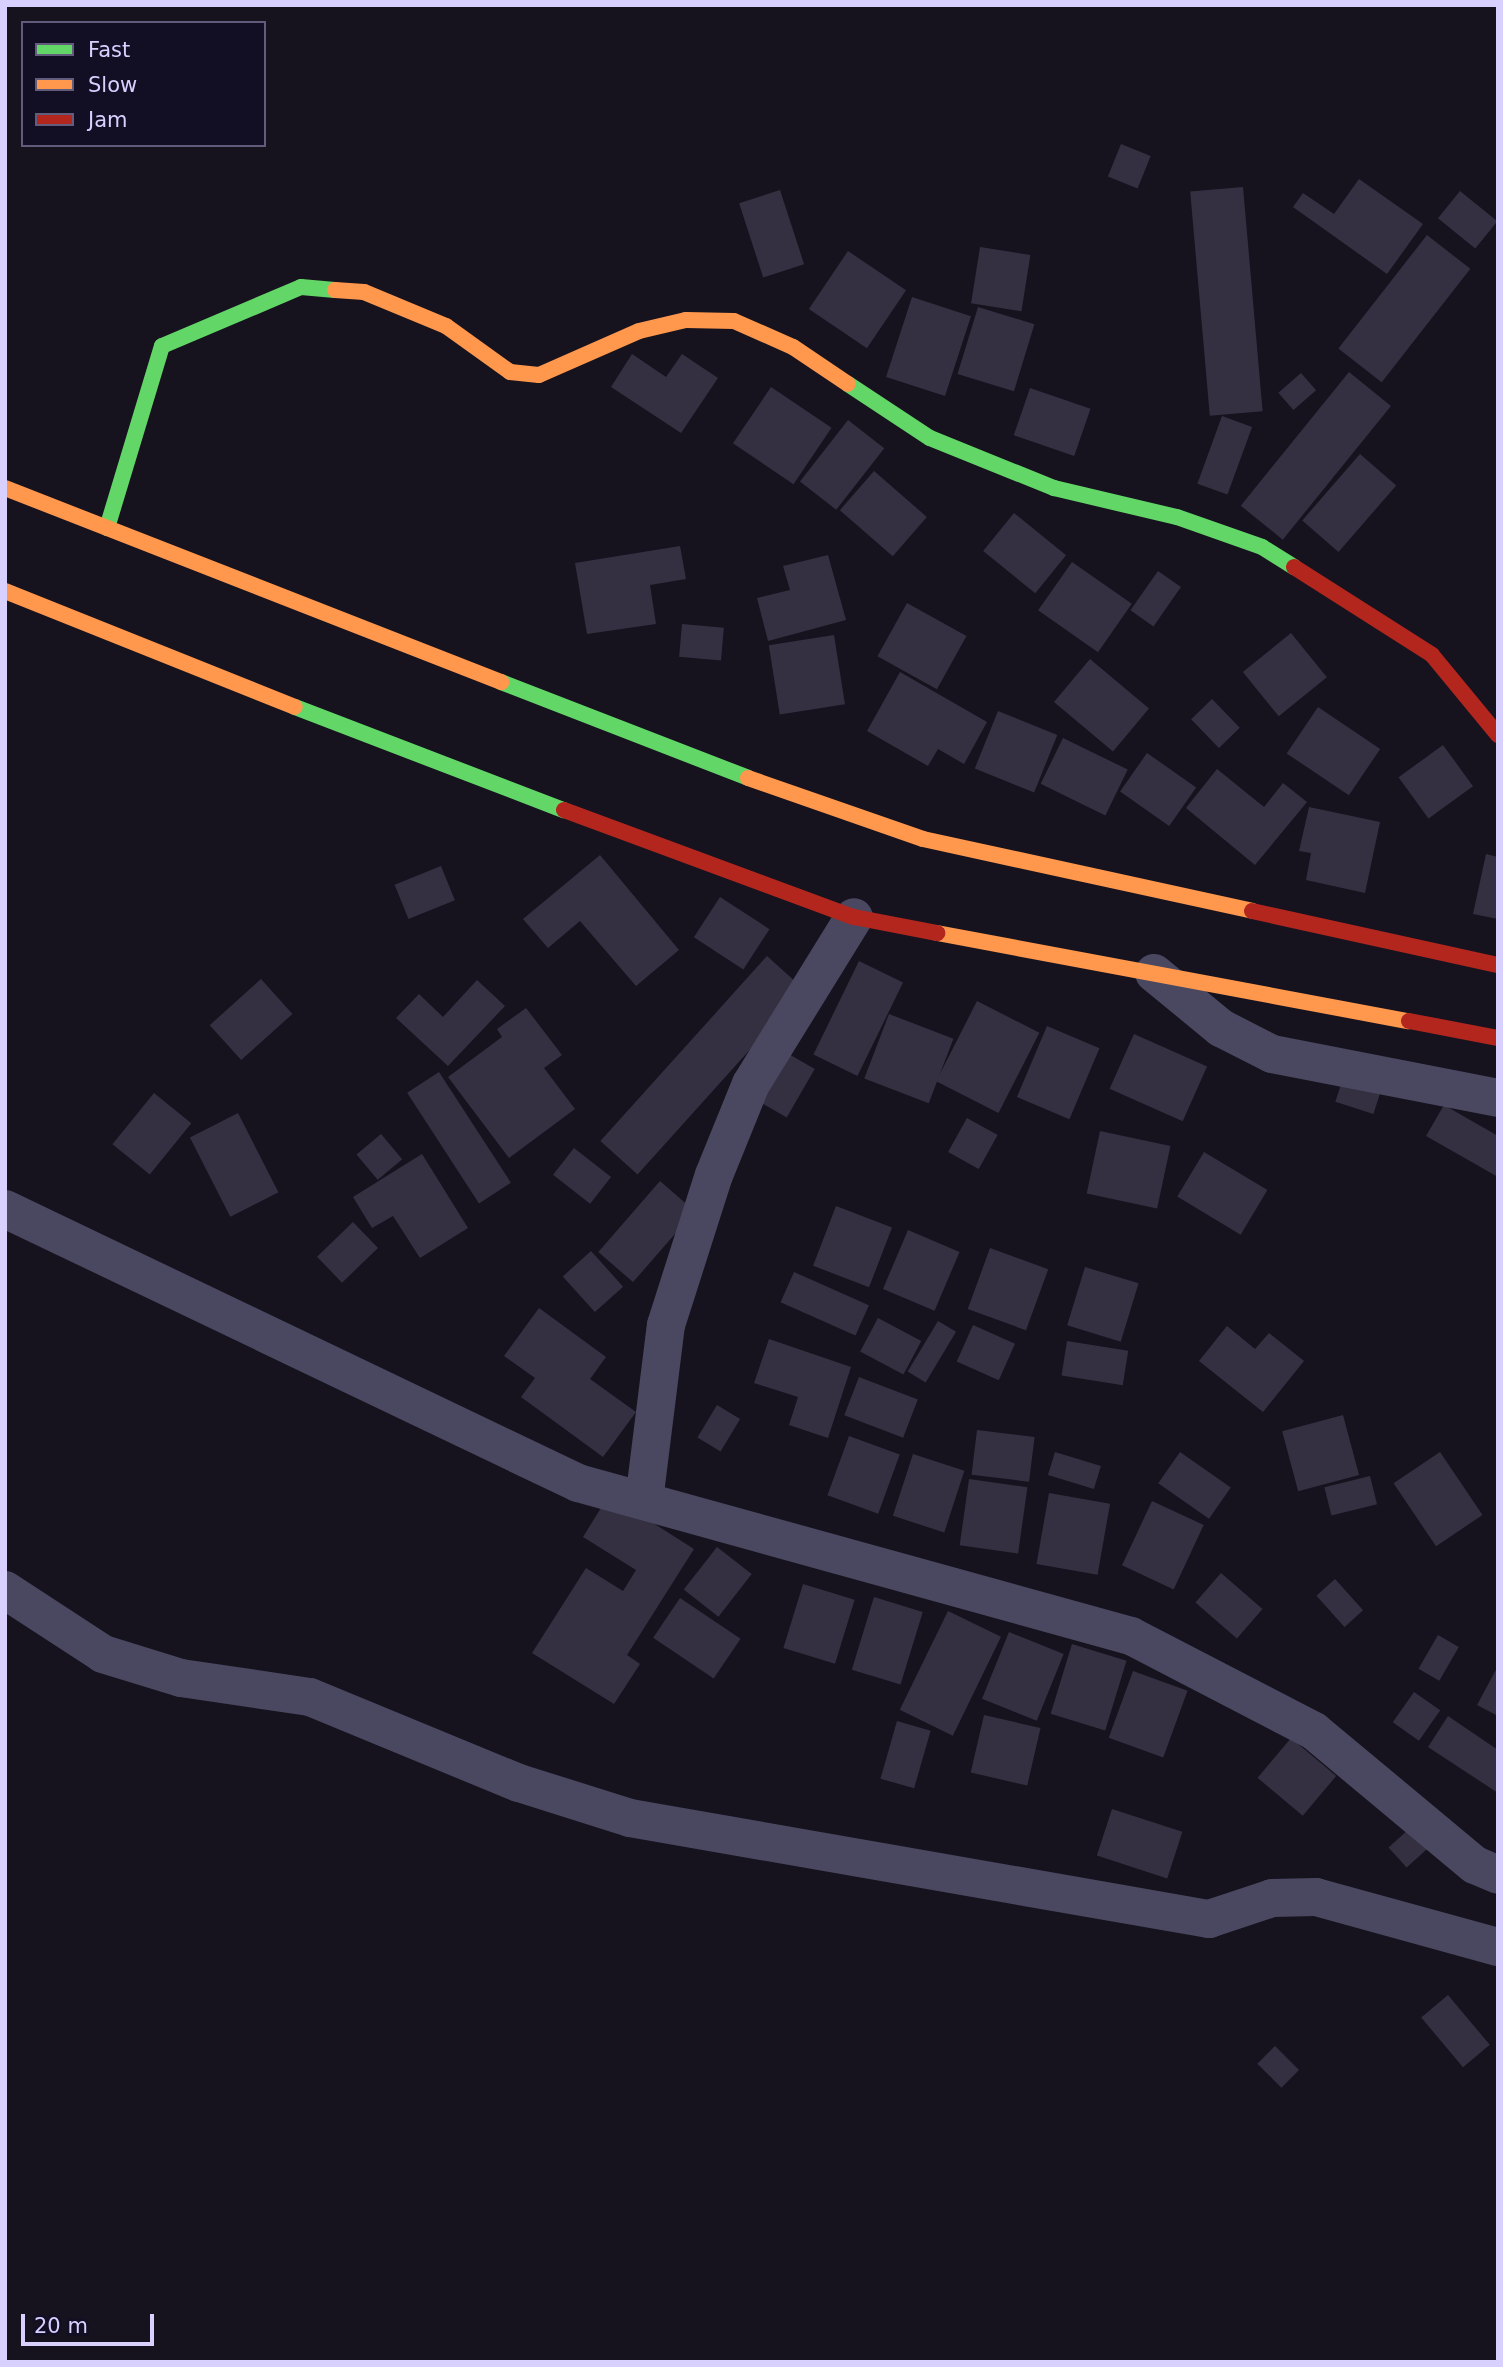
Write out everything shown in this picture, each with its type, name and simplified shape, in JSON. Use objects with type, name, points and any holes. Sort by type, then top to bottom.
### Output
[{"type":"street","points":[[107,528],[162,346],[301,287],[364,292],[446,327],[510,372],[539,375],[639,331],[686,320],[734,321],[793,347],[930,438],[1054,488],[1177,517],[1262,547],[1432,655],[1498,735]]},
{"type":"street","points":[[5,488],[778,790],[923,839],[1498,965]]},
{"type":"street","points":[[5,591],[440,765],[854,917],[1498,1038]]},
{"type":"street","points":[[644,1501],[666,1325],[714,1175],[751,1084],[854,917]]},
{"type":"street","points":[[1154,973],[1221,1028],[1272,1054],[1498,1098]]},
{"type":"street","points":[[5,1209],[578,1483],[1131,1636],[1314,1731],[1475,1865],[1498,1875]]},
{"type":"street","points":[[5,1590],[103,1654],[181,1678],[310,1697],[519,1783],[630,1818],[1209,1919],[1272,1898],[1316,1898],[1498,1947]]},
{"type":"building","points":[[1121,144],[1151,156],[1138,188],[1108,176]]},
{"type":"building","points":[[1359,179],[1423,224],[1387,274],[1293,207],[1303,193],[1334,214]]},
{"type":"building","points":[[1243,187],[1263,411],[1210,416],[1190,192]]},
{"type":"building","points":[[780,190],[804,264],[763,277],[739,203]]},
{"type":"building","points":[[1460,191],[1497,221],[1475,248],[1438,218]]},
{"type":"building","points":[[1427,235],[1470,269],[1382,382],[1338,348]]},
{"type":"building","points":[[980,247],[1030,255],[1021,311],[971,303]]},
{"type":"building","points":[[848,251],[906,290],[867,348],[809,309]]},
{"type":"building","points":[[912,297],[971,316],[945,396],[886,377]]},
{"type":"building","points":[[978,307],[1034,324],[1014,391],[958,374]]},
{"type":"building","points":[[632,354],[666,377],[682,354],[718,378],[681,433],[611,387]]},
{"type":"building","points":[[1349,372],[1391,406],[1283,540],[1241,506]]},
{"type":"building","points":[[1301,373],[1316,390],[1293,410],[1278,393]]},
{"type":"building","points":[[771,387],[832,428],[793,484],[733,443]]},
{"type":"building","points":[[1030,388],[1091,409],[1074,456],[1014,435]]},
{"type":"building","points":[[1222,416],[1252,427],[1227,495],[1197,484]]},
{"type":"building","points":[[848,420],[884,448],[836,510],[800,481]]},
{"type":"building","points":[[1360,454],[1396,485],[1338,552],[1302,520]]},
{"type":"building","points":[[874,471],[927,517],[893,556],[840,510]]},
{"type":"building","points":[[1014,513],[1066,555],[1035,593],[983,551]]},
{"type":"building","points":[[680,546],[686,579],[650,585],[656,624],[587,634],[575,563]]},
{"type":"building","points":[[828,555],[846,620],[768,641],[757,598],[790,590],[783,566]]},
{"type":"building","points":[[1072,562],[1132,604],[1098,652],[1038,610]]},
{"type":"building","points":[[1158,571],[1181,587],[1153,626],[1130,610]]},
{"type":"building","points":[[907,603],[966,636],[937,689],[877,656]]},
{"type":"building","points":[[682,624],[724,628],[721,661],[679,657]]},
{"type":"building","points":[[1291,633],[1327,677],[1279,716],[1243,672]]},
{"type":"building","points":[[834,635],[845,704],[780,714],[769,645]]},
{"type":"building","points":[[1090,659],[1149,708],[1113,751],[1054,702]]},
{"type":"building","points":[[900,672],[987,722],[964,764],[938,749],[928,766],[867,731]]},
{"type":"building","points":[[1212,699],[1240,728],[1219,748],[1191,719]]},
{"type":"building","points":[[1318,707],[1380,749],[1349,795],[1287,753]]},
{"type":"building","points":[[998,711],[1057,735],[1034,792],[975,768]]},
{"type":"building","points":[[1063,738],[1128,770],[1105,815],[1041,784]]},
{"type":"building","points":[[1443,745],[1473,786],[1428,819],[1399,777]]},
{"type":"building","points":[[1147,753],[1196,787],[1169,826],[1120,792]]},
{"type":"building","points":[[1217,769],[1264,807],[1283,783],[1307,802],[1255,865],[1186,808]]},
{"type":"building","points":[[1309,807],[1380,822],[1365,893],[1306,880],[1311,853],[1299,851]]},
{"type":"building","points":[[1486,854],[1498,857],[1498,919],[1473,914]]},
{"type":"building","points":[[600,855],[679,950],[636,986],[580,921],[548,948],[523,919]]},
{"type":"building","points":[[441,866],[455,900],[409,919],[395,885]]},
{"type":"building","points":[[720,897],[769,929],[743,969],[694,937]]},
{"type":"building","points":[[767,956],[804,989],[638,1174],[600,1141]]},
{"type":"building","points":[[859,961],[903,982],[857,1076],[813,1054]]},
{"type":"building","points":[[261,979],[292,1014],[241,1060],[210,1025]]},
{"type":"building","points":[[477,980],[505,1006],[448,1066],[396,1018],[419,994],[443,1017]]},
{"type":"building","points":[[977,1001],[1039,1033],[999,1113],[936,1081]]},
{"type":"building","points":[[526,1008],[562,1055],[544,1068],[575,1109],[509,1158],[448,1077],[502,1037],[497,1029]]},
{"type":"building","points":[[889,1014],[953,1039],[929,1103],[864,1078]]},
{"type":"building","points":[[1047,1026],[1099,1048],[1069,1119],[1017,1097]]},
{"type":"building","points":[[1134,1034],[1207,1067],[1183,1121],[1110,1089]]},
{"type":"building","points":[[787,1053],[815,1069],[787,1117],[759,1101]]},
{"type":"building","points":[[439,1072],[511,1183],[479,1203],[407,1093]]},
{"type":"building","points":[[1344,1075],[1382,1087],[1373,1114],[1335,1102]]},
{"type":"building","points":[[154,1093],[191,1123],[150,1174],[112,1144]]},
{"type":"building","points":[[1444,1105],[1498,1136],[1498,1177],[1426,1136]]},
{"type":"building","points":[[238,1113],[278,1192],[230,1217],[190,1138]]},
{"type":"building","points":[[967,1118],[998,1135],[979,1169],[948,1152]]},
{"type":"building","points":[[1100,1131],[1170,1146],[1157,1209],[1087,1194]]},
{"type":"building","points":[[381,1134],[402,1159],[378,1180],[356,1155]]},
{"type":"building","points":[[574,1148],[611,1177],[590,1204],[553,1175]]},
{"type":"building","points":[[1204,1152],[1267,1190],[1241,1235],[1177,1197]]},
{"type":"building","points":[[422,1154],[468,1228],[420,1258],[393,1216],[372,1228],[353,1197]]},
{"type":"building","points":[[660,1181],[695,1211],[633,1282],[598,1252]]},
{"type":"building","points":[[836,1206],[892,1228],[869,1287],[813,1266]]},
{"type":"building","points":[[353,1222],[378,1248],[342,1283],[317,1257]]},
{"type":"building","points":[[908,1230],[960,1252],[935,1311],[883,1289]]},
{"type":"building","points":[[990,1248],[1048,1269],[1026,1330],[968,1309]]},
{"type":"building","points":[[591,1251],[623,1287],[595,1312],[563,1276]]},
{"type":"building","points":[[1085,1267],[1139,1283],[1121,1342],[1067,1325]]},
{"type":"building","points":[[794,1272],[869,1305],[855,1335],[781,1302]]},
{"type":"building","points":[[539,1308],[606,1357],[590,1379],[636,1412],[603,1457],[521,1397],[535,1378],[504,1356]]},
{"type":"building","points":[[878,1318],[921,1341],[903,1375],[860,1352]]},
{"type":"building","points":[[938,1321],[956,1332],[926,1382],[908,1372]]},
{"type":"building","points":[[973,1325],[1015,1344],[999,1380],[957,1362]]},
{"type":"building","points":[[1227,1326],[1255,1349],[1269,1333],[1304,1361],[1263,1412],[1199,1361]]},
{"type":"building","points":[[769,1339],[851,1367],[828,1438],[789,1425],[798,1397],[754,1383]]},
{"type":"building","points":[[1067,1341],[1128,1351],[1123,1385],[1062,1376]]},
{"type":"building","points":[[859,1377],[918,1400],[903,1438],[844,1415]]},
{"type":"building","points":[[717,1405],[740,1419],[721,1451],[697,1438]]},
{"type":"building","points":[[1343,1415],[1359,1475],[1298,1491],[1282,1431]]},
{"type":"building","points":[[977,1430],[1035,1437],[1029,1482],[972,1475]]},
{"type":"building","points":[[849,1436],[900,1454],[878,1514],[827,1495]]},
{"type":"building","points":[[1055,1452],[1101,1466],[1094,1489],[1048,1475]]},
{"type":"building","points":[[1180,1452],[1231,1488],[1209,1519],[1158,1483]]},
{"type":"building","points":[[1440,1452],[1482,1515],[1436,1546],[1394,1483]]},
{"type":"building","points":[[913,1454],[964,1471],[944,1533],[893,1516]]},
{"type":"building","points":[[1370,1476],[1377,1504],[1331,1516],[1324,1487]]},
{"type":"building","points":[[969,1479],[1027,1487],[1018,1554],[960,1545]]},
{"type":"building","points":[[1049,1493],[1110,1504],[1098,1575],[1036,1564]]},
{"type":"building","points":[[609,1495],[694,1549],[627,1655],[640,1664],[614,1704],[532,1653],[586,1568],[623,1591],[636,1570],[583,1537]]},
{"type":"building","points":[[1152,1501],[1204,1525],[1174,1589],[1122,1565]]},
{"type":"building","points":[[717,1547],[752,1574],[718,1617],[684,1590]]},
{"type":"building","points":[[1221,1573],[1263,1609],[1237,1639],[1195,1602]]},
{"type":"building","points":[[1335,1579],[1363,1610],[1345,1627],[1316,1596]]},
{"type":"building","points":[[803,1584],[855,1600],[835,1664],[783,1648]]},
{"type":"building","points":[[874,1597],[923,1612],[901,1685],[852,1670]]},
{"type":"building","points":[[680,1598],[741,1639],[714,1679],[653,1638]]},
{"type":"building","points":[[948,1611],[1001,1637],[953,1736],[900,1710]]},
{"type":"building","points":[[1009,1632],[1064,1654],[1037,1721],[982,1699]]},
{"type":"building","points":[[1438,1635],[1459,1647],[1439,1681],[1418,1669]]},
{"type":"building","points":[[1072,1644],[1127,1661],[1105,1730],[1051,1714]]},
{"type":"building","points":[[1498,1666],[1498,1716],[1477,1705]]},
{"type":"building","points":[[1133,1671],[1188,1691],[1163,1758],[1109,1738]]},
{"type":"building","points":[[1414,1692],[1440,1710],[1419,1741],[1393,1722]]},
{"type":"building","points":[[984,1715],[1041,1728],[1027,1786],[971,1772]]},
{"type":"building","points":[[1448,1716],[1498,1750],[1498,1793],[1428,1747]]},
{"type":"building","points":[[897,1721],[931,1731],[914,1788],[880,1779]]},
{"type":"building","points":[[1291,1738],[1336,1776],[1303,1816],[1258,1778]]},
{"type":"building","points":[[1112,1809],[1182,1832],[1167,1878],[1097,1856]]},
{"type":"building","points":[[1419,1820],[1437,1840],[1407,1867],[1389,1847]]},
{"type":"building","points":[[1448,1995],[1490,2045],[1463,2067],[1421,2017]]},
{"type":"building","points":[[1275,2046],[1299,2070],[1281,2088],[1257,2064]]},
{"type":"traffic: fast","points":[[107,528],[162,346],[301,287],[335,290]]},
{"type":"traffic: fast","points":[[848,384],[930,438],[1054,488],[1177,517],[1262,547],[1294,567]]},
{"type":"traffic: fast","points":[[501,682],[748,778]]},
{"type":"traffic: fast","points":[[295,707],[564,810]]},
{"type":"traffic: slow","points":[[335,290],[364,292],[446,326],[510,372],[539,375],[639,331],[686,320],[734,321],[793,347],[848,384]]},
{"type":"traffic: slow","points":[[5,488],[501,682]]},
{"type":"traffic: slow","points":[[5,591],[295,707]]},
{"type":"traffic: slow","points":[[748,778],[923,839],[1252,911]]},
{"type":"traffic: slow","points":[[937,933],[1409,1021]]},
{"type":"traffic: jam","points":[[1294,567],[1432,655],[1498,735]]},
{"type":"traffic: jam","points":[[564,810],[854,917],[937,933]]},
{"type":"traffic: jam","points":[[1252,911],[1498,965]]},
{"type":"traffic: jam","points":[[1409,1021],[1498,1038]]}]
